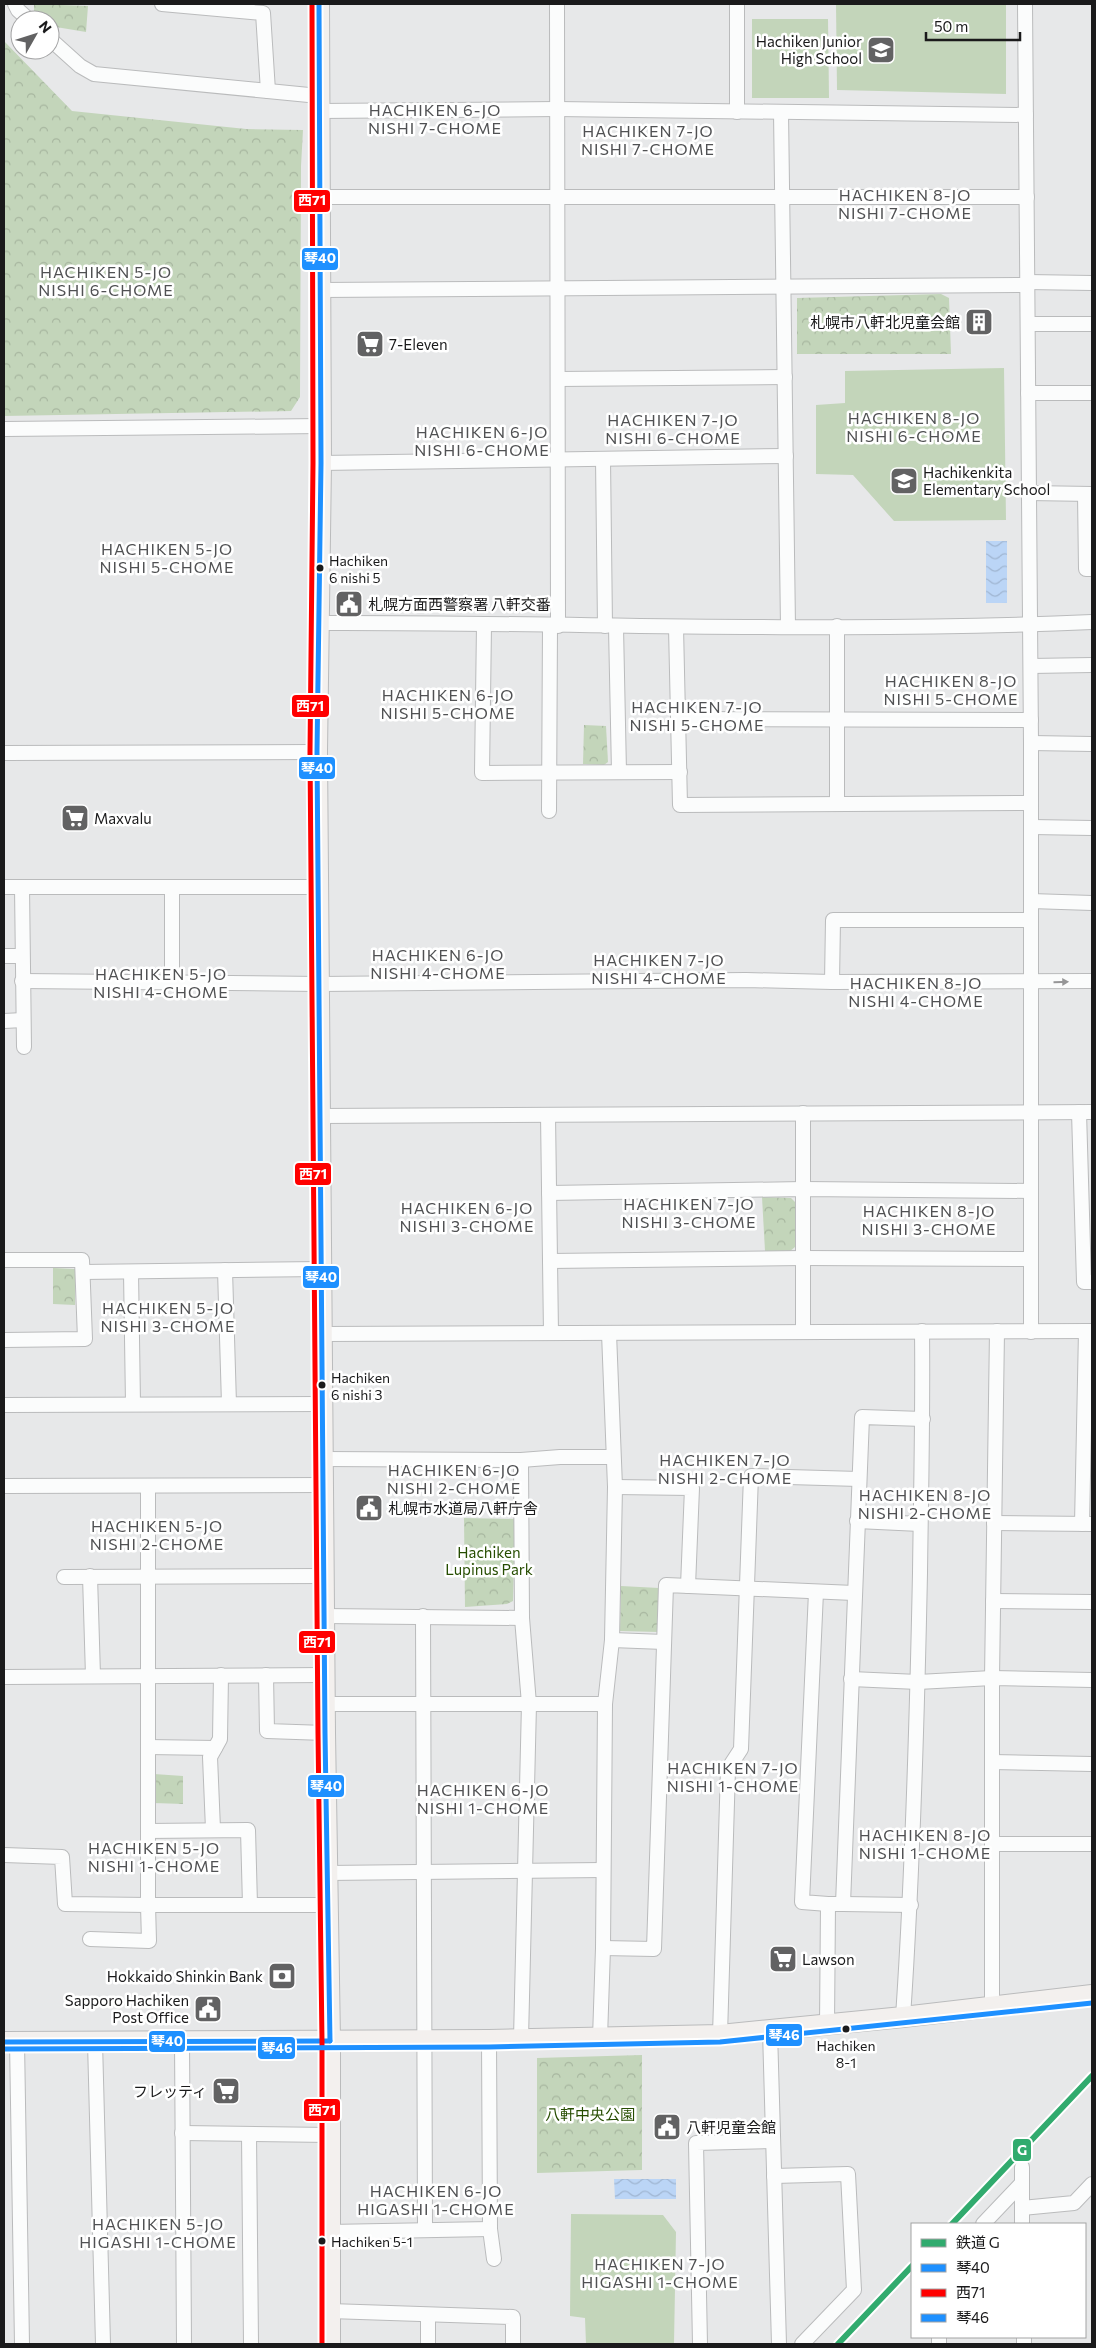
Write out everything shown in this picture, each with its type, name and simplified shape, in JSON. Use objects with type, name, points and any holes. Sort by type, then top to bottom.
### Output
[{"type":"main road","points":[[319,4],[321,463],[317,752],[322,1459],[330,2041],[330,2344]]},
{"type":"main road","points":[[10,2042],[490,2040],[720,2034],[902,2018],[1092,1995]]},
{"type":"street","points":[[162,4],[263,13],[268,91]]},
{"type":"street","points":[[550,811],[548,773],[558,459],[557,4]]},
{"type":"street","points":[[736,112],[737,4]]},
{"type":"street","points":[[1025,4],[1032,743],[1030,982],[1031,1332]]},
{"type":"street","points":[[60,48],[80,66],[94,74],[268,91],[319,103],[557,109],[1026,115]]},
{"type":"street","points":[[781,112],[784,197],[788,627]]},
{"type":"street","points":[[319,197],[1026,197]]},
{"type":"street","points":[[320,290],[1092,283]]},
{"type":"street","points":[[1028,324],[1092,324]]},
{"type":"street","points":[[558,379],[785,377]]},
{"type":"street","points":[[1028,393],[1092,393]]},
{"type":"street","points":[[4,429],[321,426]]},
{"type":"street","points":[[321,463],[786,456]]},
{"type":"street","points":[[603,459],[619,772]]},
{"type":"street","points":[[1029,494],[1089,494],[1086,569],[1092,569]]},
{"type":"street","points":[[319,623],[788,627],[1030,625],[1092,622]]},
{"type":"street","points":[[484,625],[482,772],[680,772]]},
{"type":"street","points":[[837,626],[837,804]]},
{"type":"street","points":[[676,627],[680,805],[1031,803]]},
{"type":"street","points":[[1031,666],[1092,665]]},
{"type":"street","points":[[678,719],[1031,720]]},
{"type":"street","points":[[1032,743],[1092,744]]},
{"type":"street","points":[[4,753],[317,752]]},
{"type":"street","points":[[1032,827],[1092,828]]},
{"type":"street","points":[[4,887],[318,887]]},
{"type":"street","points":[[22,887],[24,1047]]},
{"type":"street","points":[[172,887],[172,983]]},
{"type":"street","points":[[1031,901],[1092,903]]},
{"type":"street","points":[[832,982],[833,920],[1031,920]]},
{"type":"street","points":[[4,956],[22,956]]},
{"type":"street","points":[[22,981],[319,984],[746,980],[832,982],[1092,981]]},
{"type":"street","points":[[4,1021],[23,1020]]},
{"type":"street","points":[[320,1116],[1086,1112],[1084,1282],[1092,1282]]},
{"type":"street","points":[[802,1332],[803,1113]]},
{"type":"street","points":[[548,1115],[551,1333]]},
{"type":"street","points":[[549,1193],[803,1189],[1031,1191]]},
{"type":"street","points":[[550,1261],[803,1258],[1030,1259]]},
{"type":"street","points":[[4,1260],[82,1260],[85,1339],[4,1340]]},
{"type":"street","points":[[83,1272],[321,1269]]},
{"type":"street","points":[[225,1270],[229,1404]]},
{"type":"street","points":[[131,1272],[133,1404]]},
{"type":"street","points":[[902,2018],[911,1905],[918,1682],[923,1419],[922,1331]]},
{"type":"street","points":[[992,2006],[992,1678],[998,1331]]},
{"type":"street","points":[[322,1334],[1089,1331],[1087,1524],[994,1523]]},
{"type":"street","points":[[600,2038],[603,1948],[605,1704],[612,1640],[615,1487],[609,1333]]},
{"type":"street","points":[[4,1405],[322,1404]]},
{"type":"street","points":[[843,1904],[862,1416],[923,1419]]},
{"type":"street","points":[[322,1459],[521,1460],[560,1457],[613,1457]]},
{"type":"street","points":[[521,1460],[522,1618],[529,1704],[521,2039]]},
{"type":"street","points":[[720,2034],[728,1769],[741,1749],[751,1476],[859,1479]]},
{"type":"street","points":[[4,1486],[323,1485]]},
{"type":"street","points":[[90,1938],[149,1941],[148,1486]]},
{"type":"street","points":[[615,1487],[692,1488],[688,1586]]},
{"type":"street","points":[[857,1521],[920,1524]]},
{"type":"street","points":[[90,1576],[93,1676]]},
{"type":"street","points":[[64,1577],[324,1576]]},
{"type":"street","points":[[603,1948],[654,1948],[666,1585],[854,1593]]},
{"type":"street","points":[[816,1592],[802,1902],[911,1905]]},
{"type":"street","points":[[993,1600],[1092,1602]]},
{"type":"street","points":[[324,1616],[522,1618]]},
{"type":"street","points":[[423,1616],[425,1705],[425,2229]]},
{"type":"street","points":[[612,1640],[664,1642]]},
{"type":"street","points":[[212,1829],[210,1756],[220,1739],[221,1675]]},
{"type":"street","points":[[266,1675],[267,1730],[325,1734]]},
{"type":"street","points":[[4,1677],[325,1675]]},
{"type":"street","points":[[851,1679],[918,1682],[992,1678],[1092,1680]]},
{"type":"street","points":[[325,1704],[605,1704]]},
{"type":"street","points":[[148,1747],[216,1748]]},
{"type":"street","points":[[992,1762],[1092,1764]]},
{"type":"street","points":[[148,1830],[248,1830],[250,1905]]},
{"type":"street","points":[[993,1844],[1092,1844]]},
{"type":"street","points":[[4,1855],[62,1856],[65,1904],[327,1905]]},
{"type":"street","points":[[327,1873],[603,1870]]},
{"type":"street","points":[[827,2025],[828,1904]]},
{"type":"street","points":[[770,2031],[779,2344]]},
{"type":"street","points":[[490,2040],[490,2229],[494,2259]]},
{"type":"street","points":[[182,2041],[184,2344]]},
{"type":"street","points":[[10,2042],[22,2344]]},
{"type":"street","points":[[95,2042],[103,2344]]},
{"type":"street","points":[[182,2133],[330,2135]]},
{"type":"street","points":[[249,2134],[251,2344]]},
{"type":"street","points":[[700,2344],[696,2143],[772,2140]]},
{"type":"street","points":[[1022,2168],[1022,2223]]},
{"type":"street","points":[[774,2176],[848,2174],[854,2290],[802,2344]]},
{"type":"street","points":[[984,2223],[1022,2183]]},
{"type":"street","points":[[1022,2208],[1074,2203],[1092,2184]]},
{"type":"street","points":[[329,2232],[490,2229]]},
{"type":"street","points":[[330,2311],[513,2317],[512,2344]]},
{"type":"street","points":[[428,2315],[428,2344]]},
{"type":"green space","points":[[34,4],[88,6],[86,32],[60,28],[60,10],[34,10]]},
{"type":"green space","points":[[836,4],[1006,4],[1006,94],[837,90]]},
{"type":"green space","points":[[752,19],[828,19],[829,98],[752,98]]},
{"type":"green space","points":[[4,41],[10,47],[10,60],[22,60],[72,111],[246,129],[303,130],[301,166],[300,397],[291,411],[4,416]]},
{"type":"green space","points":[[941,294],[949,298],[951,354],[797,354],[797,298]]},
{"type":"green space","points":[[1004,368],[1006,520],[894,521],[853,475],[816,474],[816,405],[845,403],[845,371]]},
{"type":"green space","points":[[584,725],[606,726],[608,762],[604,765],[583,764]]},
{"type":"green space","points":[[762,1197],[791,1198],[796,1203],[795,1247],[789,1252],[765,1251]]},
{"type":"green space","points":[[53,1268],[75,1269],[75,1305],[53,1304]]},
{"type":"green space","name":"Hachiken Lupinus Park","points":[[464,1518],[515,1519],[513,1601],[507,1604],[465,1607]]},
{"type":"green space","points":[[621,1586],[659,1588],[658,1632],[620,1631]]},
{"type":"green space","points":[[154,1774],[183,1776],[183,1804],[154,1803]]},
{"type":"green space","name":"八軒中央公園","points":[[642,2055],[642,2170],[537,2173],[537,2058]]},
{"type":"green space","points":[[571,2214],[663,2215],[676,2232],[674,2344],[586,2344],[585,2318],[570,2316]]},
{"type":"water","points":[[986,541],[1007,541],[1007,603],[986,603]]},
{"type":"water","points":[[614,2179],[676,2179],[676,2199],[615,2199]]},
{"type":"rail line","name":"G","points":[[953,2223],[1092,2076]]},
{"type":"rail line","name":"G","points":[[838,2344],[911,2267]]},
{"type":"transit line","name":"西71","points":[[312,4],[313,463],[310,752],[322,2041],[322,2344]]},
{"type":"transit line","name":"琴40","points":[[319,4],[321,463],[317,752],[325,1733],[330,2041]]},
{"type":"transit line","name":"琴46","points":[[4,2049],[489,2047],[720,2042],[1092,2003]]},
{"type":"transit line","name":"琴40","points":[[4,2042],[330,2041]]},
{"type":"place","name":"Hachiken Junior High School","points":[[881,50]]},
{"type":"place","name":"札幌市八軒北児童会館","points":[[979,322]]},
{"type":"place","name":"7-Eleven","points":[[370,344]]},
{"type":"place","name":"Hachikenkita Elementary School","points":[[904,481]]},
{"type":"place","name":"Hachiken 6 nishi 5","points":[[320,568]]},
{"type":"place","name":"札幌方面西警察署 八軒交番","points":[[349,604]]},
{"type":"place","name":"Maxvalu","points":[[75,818]]},
{"type":"place","name":"Hachiken 6 nishi 3","points":[[322,1385]]},
{"type":"place","name":"札幌市水道局八軒庁舎","points":[[369,1508]]},
{"type":"place","name":"Lawson","points":[[783,1959]]},
{"type":"place","name":"Hokkaido Shinkin Bank","points":[[282,1976]]},
{"type":"place","name":"Sapporo Hachiken Post Office","points":[[208,2009]]},
{"type":"place","name":"Hachiken 8-1","points":[[846,2029]]},
{"type":"place","name":"フレッティ","points":[[226,2091]]},
{"type":"place","name":"八軒児童会館","points":[[667,2127]]},
{"type":"place","name":"Hachiken 5-1","points":[[322,2241]]},
{"type":"district","name":"HACHIKEN 6-JO NISHI 7-CHOME","points":[[435,118]]},
{"type":"district","name":"HACHIKEN 7-JO NISHI 7-CHOME","points":[[648,139]]},
{"type":"district","name":"HACHIKEN 8-JO NISHI 7-CHOME","points":[[905,203]]},
{"type":"district","name":"HACHIKEN 5-JO NISHI 6-CHOME","points":[[106,280]]},
{"type":"district","name":"HACHIKEN 8-JO NISHI 6-CHOME","points":[[914,426]]},
{"type":"district","name":"HACHIKEN 7-JO NISHI 6-CHOME","points":[[673,428]]},
{"type":"district","name":"HACHIKEN 6-JO NISHI 6-CHOME","points":[[482,440]]},
{"type":"district","name":"HACHIKEN 5-JO NISHI 5-CHOME","points":[[167,557]]},
{"type":"district","name":"HACHIKEN 8-JO NISHI 5-CHOME","points":[[951,689]]},
{"type":"district","name":"HACHIKEN 6-JO NISHI 5-CHOME","points":[[448,703]]},
{"type":"district","name":"HACHIKEN 7-JO NISHI 5-CHOME","points":[[697,715]]},
{"type":"district","name":"HACHIKEN 6-JO NISHI 4-CHOME","points":[[438,963]]},
{"type":"district","name":"HACHIKEN 7-JO NISHI 4-CHOME","points":[[659,968]]},
{"type":"district","name":"HACHIKEN 5-JO NISHI 4-CHOME","points":[[161,982]]},
{"type":"district","name":"HACHIKEN 8-JO NISHI 4-CHOME","points":[[916,991]]},
{"type":"district","name":"HACHIKEN 7-JO NISHI 3-CHOME","points":[[689,1212]]},
{"type":"district","name":"HACHIKEN 6-JO NISHI 3-CHOME","points":[[467,1216]]},
{"type":"district","name":"HACHIKEN 8-JO NISHI 3-CHOME","points":[[929,1219]]},
{"type":"district","name":"HACHIKEN 5-JO NISHI 3-CHOME","points":[[168,1316]]},
{"type":"district","name":"HACHIKEN 7-JO NISHI 2-CHOME","points":[[725,1468]]},
{"type":"district","name":"HACHIKEN 6-JO NISHI 2-CHOME","points":[[454,1478]]},
{"type":"district","name":"HACHIKEN 8-JO NISHI 2-CHOME","points":[[925,1503]]},
{"type":"district","name":"HACHIKEN 5-JO NISHI 2-CHOME","points":[[157,1534]]},
{"type":"district","name":"HACHIKEN 7-JO NISHI 1-CHOME","points":[[733,1776]]},
{"type":"district","name":"HACHIKEN 6-JO NISHI 1-CHOME","points":[[483,1798]]},
{"type":"district","name":"HACHIKEN 8-JO NISHI 1-CHOME","points":[[925,1843]]},
{"type":"district","name":"HACHIKEN 5-JO NISHI 1-CHOME","points":[[154,1856]]},
{"type":"district","name":"HACHIKEN 6-JO HIGASHI 1-CHOME","points":[[436,2199]]},
{"type":"district","name":"HACHIKEN 5-JO HIGASHI 1-CHOME","points":[[158,2232]]},
{"type":"district","name":"HACHIKEN 7-JO HIGASHI 1-CHOME","points":[[660,2272]]}]
